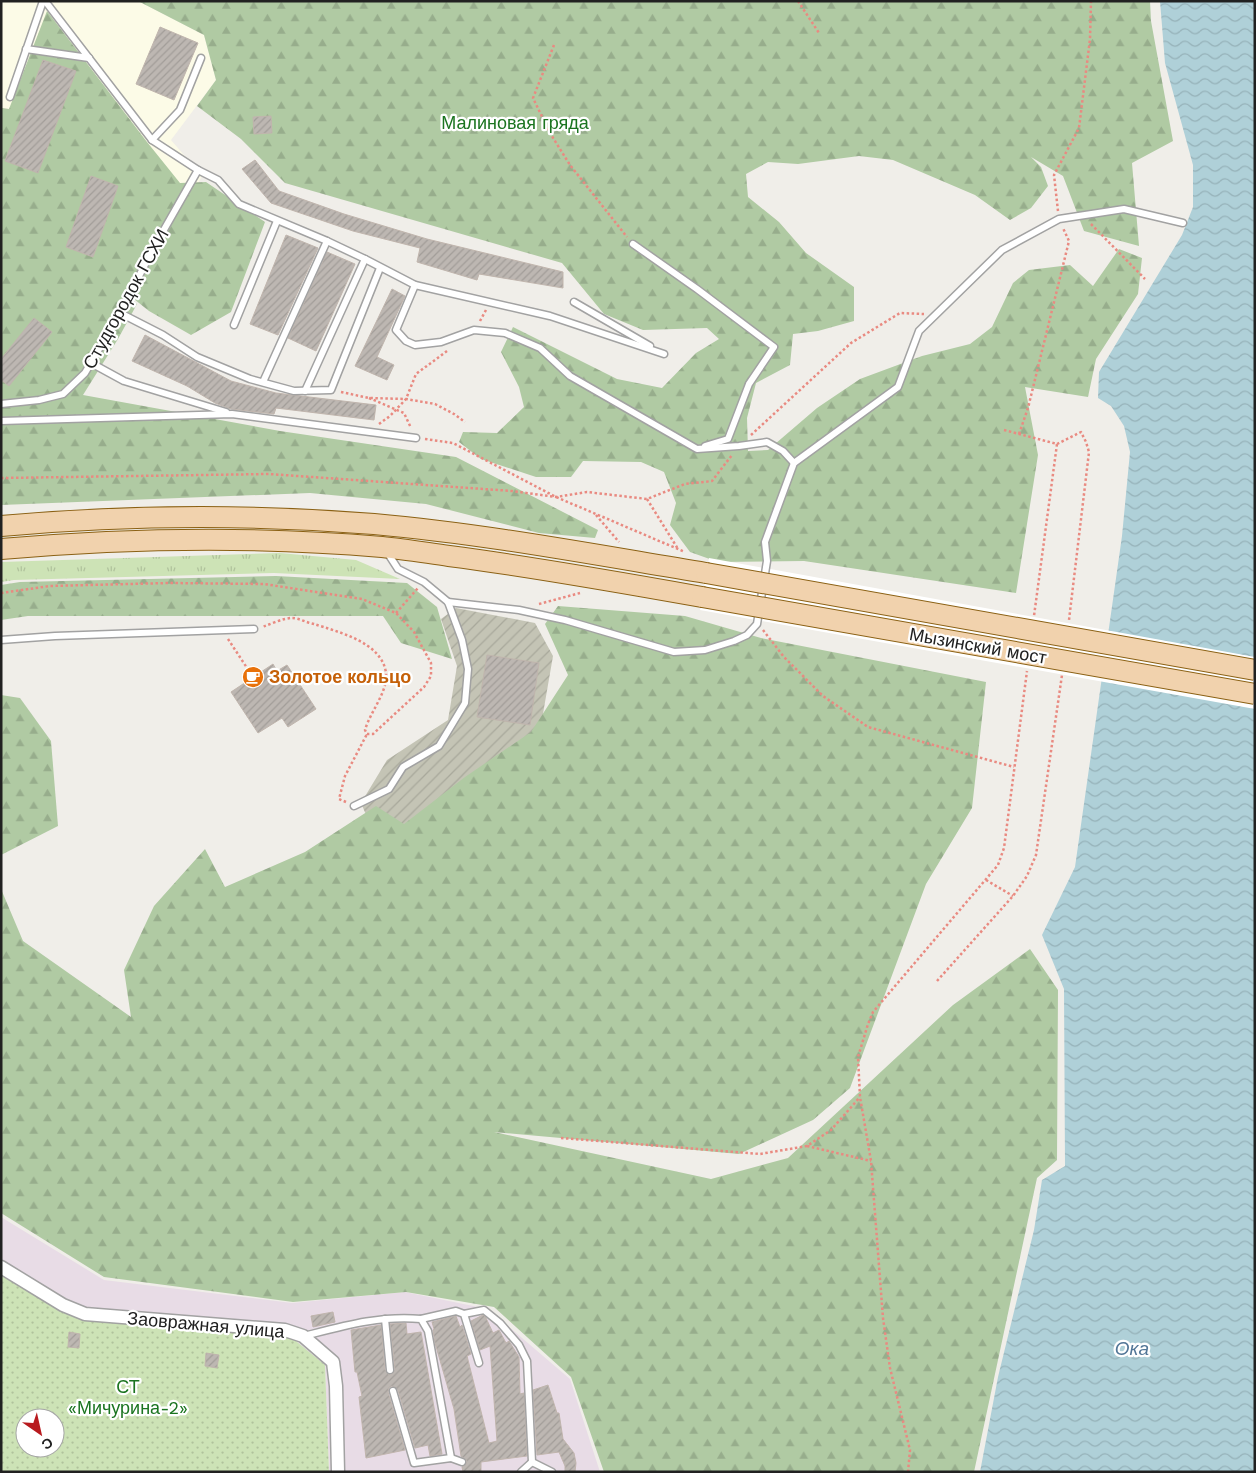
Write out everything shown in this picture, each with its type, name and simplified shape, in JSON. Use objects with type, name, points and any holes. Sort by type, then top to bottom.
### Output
[{"type":"main road","name":"Мызинский мост","points":[[1,526],[47,522],[182,517],[281,519],[366,524],[498,539],[706,573],[1255,670]]},
{"type":"main road","name":"Мызинский мост","points":[[1,549],[52,544],[184,539],[272,540],[383,547],[482,560],[587,577],[1255,694]]},
{"type":"street","name":"Заовражная улица","points":[[1,1267],[63,1305],[85,1314],[285,1330],[303,1336],[333,1362],[336,1386],[338,1472]]},
{"type":"lane","points":[[10,97],[44,1]]},
{"type":"lane","points":[[44,1],[152,140],[198,170],[218,180],[238,204],[365,259],[415,286],[550,316],[664,354],[574,302]]},
{"type":"lane","points":[[26,49],[89,58]]},
{"type":"lane","points":[[152,140],[180,110],[201,58]]},
{"type":"lane","name":"Студгородок ГСХИ","points":[[1,404],[39,400],[63,394],[85,373],[198,170]]},
{"type":"lane","points":[[448,602],[519,610],[565,620],[674,652],[706,650],[746,635],[757,624],[768,561],[765,542],[794,463],[898,388],[919,331],[1002,250],[1059,219],[1124,209],[1183,223]]},
{"type":"lane","points":[[234,325],[277,221]]},
{"type":"lane","points":[[263,382],[326,241]]},
{"type":"lane","points":[[633,244],[774,347],[749,384],[728,438],[697,449]]},
{"type":"lane","points":[[306,391],[365,259]]},
{"type":"lane","points":[[120,313],[164,335],[197,357],[250,379],[294,391],[332,390],[380,268]]},
{"type":"lane","points":[[415,286],[396,330],[406,341],[415,345],[441,342],[474,330],[505,333],[540,348],[570,376],[697,449],[767,442],[784,451],[794,463]]},
{"type":"lane","points":[[91,363],[124,381],[232,414]]},
{"type":"lane","points":[[1,421],[232,414],[416,438]]},
{"type":"lane","points":[[354,806],[389,789],[403,767],[439,746],[465,703],[468,669],[462,640],[448,602],[424,582],[398,569],[383,547]]},
{"type":"lane","points":[[1,640],[55,636],[254,629]]},
{"type":"lane","points":[[303,1336],[370,1320],[405,1317],[421,1319],[456,1310],[464,1314],[484,1310],[500,1323],[519,1345],[527,1361],[532,1462]]},
{"type":"lane","points":[[464,1314],[479,1363]]},
{"type":"lane","points":[[385,1319],[390,1370]]},
{"type":"lane","points":[[421,1319],[428,1331],[451,1458]]},
{"type":"lane","points":[[393,1391],[414,1463],[451,1458],[462,1462]]},
{"type":"lane","points":[[521,1472],[532,1462]]},
{"type":"lane","points":[[532,1462],[552,1472]]},
{"type":"path","points":[[798,1],[819,33]]},
{"type":"path","points":[[554,45],[533,98],[550,133],[570,165],[633,244]]},
{"type":"path","points":[[1082,216],[1145,279]]},
{"type":"path","points":[[1,478],[269,474],[512,491],[556,497],[587,492],[647,499],[685,484],[712,481],[739,446],[851,343],[900,313],[936,314]]},
{"type":"path","points":[[332,390],[369,398],[406,399],[435,404],[465,422]]},
{"type":"path","points":[[369,398],[404,413],[416,438],[453,443],[556,497],[679,550],[647,499]]},
{"type":"path","points":[[363,431],[376,426],[390,416],[406,399]]},
{"type":"path","points":[[1004,430],[1057,444],[1081,432]]},
{"type":"path","points":[[1034,620],[1057,444]]},
{"type":"path","points":[[596,514],[621,544]]},
{"type":"path","points":[[519,610],[580,593],[587,577]]},
{"type":"path","points":[[396,613],[424,582]]},
{"type":"path","points":[[1,593],[50,586],[264,584],[362,599],[396,613],[414,632],[431,663],[431,676],[424,687],[384,726],[372,734],[367,734]]},
{"type":"path","points":[[254,629],[291,618],[335,631],[366,644],[382,658],[386,674],[383,690],[367,721],[365,730],[367,734],[345,776],[340,799],[354,806]]},
{"type":"path","points":[[757,624],[784,657],[823,696],[868,727],[1014,767]]},
{"type":"path","points":[[235,650],[253,677]]},
{"type":"path","points":[[908,1472],[910,1450],[890,1368],[883,1318],[871,1161],[860,1097],[858,1057],[873,1012],[998,865],[1004,848],[1027,669]]},
{"type":"path","points":[[937,982],[1013,896],[986,880]]},
{"type":"path","points":[[561,1138],[760,1154],[806,1146],[831,1130],[860,1097]]},
{"type":"path","points":[[806,1146],[871,1161]]},
{"type":"shaded area","points":[[1,1],[138,1],[204,35],[216,80],[171,140],[202,176],[87,384],[1,408]]},
{"type":"shaded area","points":[[456,608],[535,623],[553,656],[540,731],[393,833],[370,824],[361,803],[387,760],[448,720],[457,666],[441,619]]},
{"type":"shaded area","points":[[1,1217],[104,1280],[292,1303],[405,1292],[488,1309],[570,1379],[600,1472],[329,1472],[325,1365],[84,1319],[1,1273]]},
{"type":"green space","name":"Малиновая гряда","points":[[138,1],[1150,1],[1151,21],[1173,141],[1132,163],[1139,246],[1084,231],[1063,176],[1031,157],[1041,167],[1048,186],[1031,208],[1010,220],[975,195],[893,160],[859,156],[798,164],[768,162],[746,174],[748,197],[779,222],[806,253],[854,287],[854,321],[818,331],[793,334],[790,365],[756,383],[747,418],[748,451],[768,450],[817,408],[860,379],[922,356],[970,344],[992,327],[1013,283],[1029,270],[1070,265],[1093,286],[1119,249],[1142,258],[1138,294],[1096,359],[1088,397],[1025,387],[1038,455],[1016,593],[804,561],[718,562],[690,552],[670,525],[676,503],[664,472],[641,462],[583,461],[571,477],[536,477],[481,459],[459,442],[463,432],[497,433],[524,407],[519,387],[501,352],[513,327],[617,379],[662,388],[696,353],[719,339],[707,328],[643,330],[604,314],[562,263],[285,183],[241,139],[197,106],[216,80],[204,35]]},
{"type":"green space","points":[[47,11],[180,183],[206,182],[265,222],[231,312],[191,335],[149,311],[129,295],[137,304],[118,339],[83,395],[280,431],[456,457],[598,530],[595,538],[539,533],[426,504],[310,493],[1,505],[1,108],[9,109]]},
{"type":"green space","points":[[280,553],[356,560],[400,579],[274,573],[14,580],[1,582],[1,562]]},
{"type":"green space","points":[[276,576],[407,583],[437,607],[452,659],[401,643],[383,616],[28,616],[1,620],[1,585],[20,582]]},
{"type":"green space","points":[[558,606],[685,616],[761,638],[986,682],[972,808],[926,884],[850,1088],[813,1120],[739,1154],[494,1132],[711,1179],[788,1158],[953,1005],[1030,949],[1058,990],[1057,1160],[1037,1178],[974,1472],[604,1472],[571,1377],[494,1307],[406,1292],[293,1302],[104,1277],[1,1213],[1,889],[23,941],[131,1017],[124,970],[154,906],[205,849],[225,887],[305,852],[376,806],[404,824],[465,777],[531,732],[568,675],[545,624]]},
{"type":"green space","points":[[1,695],[20,698],[51,741],[58,826],[1,855]]},
{"type":"green space","name":"СТ «Мичурина-2»","points":[[1,1273],[63,1310],[285,1332],[325,1365],[329,1472],[1,1472]]},
{"type":"water","name":"Ока","points":[[1160,1],[1255,1],[1255,1472],[980,1472],[998,1377],[1034,1230],[1042,1180],[1065,1166],[1064,989],[1042,935],[1075,867],[1122,536],[1130,452],[1124,426],[1111,406],[1098,398],[1099,372],[1182,235],[1193,207],[1193,165],[1165,63]]},
{"type":"pier","points":[[709,558],[1255,657],[1255,709],[700,610]]},
{"type":"building","points":[[160,27],[198,43],[174,100],[136,84]]},
{"type":"building","points":[[43,60],[76,71],[38,173],[5,161]]},
{"type":"building","points":[[271,116],[272,133],[254,134],[253,117]]},
{"type":"building","points":[[255,160],[279,191],[344,214],[427,239],[563,272],[563,288],[479,274],[477,280],[417,262],[420,248],[353,231],[271,203],[242,169]]},
{"type":"building","points":[[91,176],[118,186],[93,257],[66,247]]},
{"type":"building","points":[[286,235],[318,248],[278,335],[250,324]]},
{"type":"building","points":[[327,252],[355,264],[316,351],[288,338]]},
{"type":"building","points":[[392,289],[405,296],[377,357],[394,365],[387,380],[355,366]]},
{"type":"building","points":[[34,318],[52,332],[9,386],[1,380],[1,359]]},
{"type":"building","points":[[145,335],[231,381],[276,393],[376,405],[374,420],[276,408],[274,414],[231,409],[215,403],[187,386],[132,361]]},
{"type":"building","points":[[487,655],[539,663],[530,725],[477,717]]},
{"type":"building","points":[[273,664],[277,671],[287,665],[316,709],[288,727],[282,718],[258,733],[231,692]]},
{"type":"building","points":[[333,1312],[335,1322],[313,1327],[311,1316]]},
{"type":"building","points":[[483,1315],[493,1333],[499,1330],[506,1343],[509,1341],[519,1357],[520,1394],[524,1393],[527,1456],[481,1462],[481,1472],[463,1472],[462,1467],[467,1461],[461,1456],[454,1409],[435,1343],[432,1322],[456,1316],[460,1327],[462,1325],[471,1354],[467,1356],[489,1443],[497,1441],[490,1346],[480,1350],[471,1321]]},
{"type":"building","points":[[406,1323],[407,1334],[421,1332],[442,1454],[430,1456],[428,1445],[415,1448],[398,1390],[392,1386],[388,1392],[405,1450],[366,1458],[359,1397],[362,1396],[357,1372],[355,1372],[351,1330],[381,1325],[385,1370],[391,1375],[395,1370],[390,1324]]},
{"type":"building","points":[[69,1332],[80,1334],[79,1348],[68,1347]]},
{"type":"building","points":[[206,1353],[219,1355],[217,1368],[205,1366]]},
{"type":"building","points":[[548,1385],[557,1413],[559,1413],[563,1439],[574,1453],[575,1472],[565,1472],[565,1466],[559,1452],[537,1455],[533,1390]]},
{"type":"place","name":"Золотое кольцо","points":[[253,677]]}]
